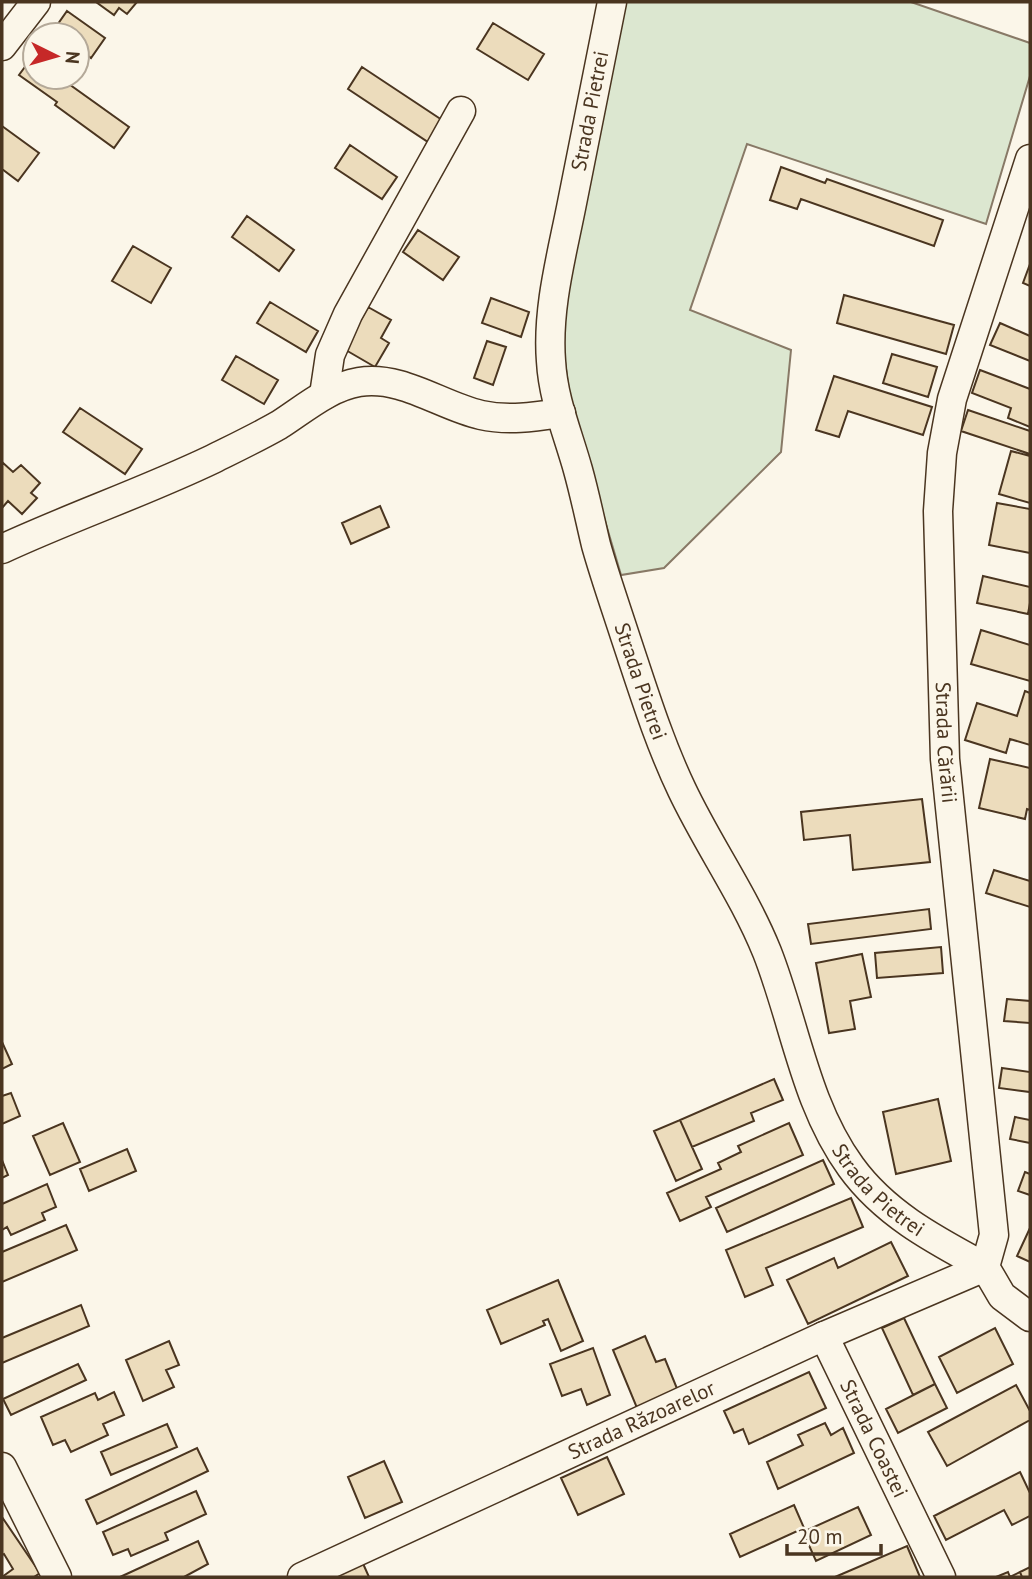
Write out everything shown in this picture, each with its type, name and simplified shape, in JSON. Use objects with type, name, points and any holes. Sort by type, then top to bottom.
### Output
[{"type":"street","points":[[2,46],[36,2]]},
{"type":"street","name":"Strada Pietrei","points":[[612,2],[552,308],[550,341],[551,367],[561,413],[579,471],[597,548],[660,740],[683,791],[744,901],[766,951],[806,1076],[828,1130],[851,1168],[892,1210],[925,1235],[985,1267]]},
{"type":"street","points":[[324,395],[330,355],[348,314],[461,111]]},
{"type":"street","name":"Strada Cărării","points":[[985,1267],[994,1235],[945,759],[938,511],[942,453],[952,399],[1030,159]]},
{"type":"street","points":[[2,549],[211,460],[278,425],[324,395],[360,382],[381,382],[408,388],[479,415],[521,418],[561,413]]},
{"type":"street","points":[[985,1267],[1002,1296],[1030,1317]]},
{"type":"street","name":"Strada Răzoarelor","points":[[302,1577],[824,1336],[985,1267]]},
{"type":"street","name":"Strada Coastei","points":[[824,1336],[941,1577]]},
{"type":"street","points":[[2,1467],[57,1577]]},
{"type":"green space","points":[[625,2],[911,2],[1030,43],[1030,76],[986,224],[747,144],[690,310],[791,350],[781,452],[664,568],[621,575],[571,406],[560,324]]},
{"type":"building","points":[[96,2],[137,2],[127,14],[119,8],[114,15]]},
{"type":"building","points":[[67,11],[81,21],[60,21]]},
{"type":"building","points":[[493,23],[544,54],[528,80],[477,49]]},
{"type":"building","points":[[91,28],[105,38],[91,58]]},
{"type":"building","points":[[362,67],[442,120],[428,142],[348,89]]},
{"type":"building","points":[[42,91],[79,91],[129,127],[114,148],[55,105],[57,102]]},
{"type":"building","points":[[2,126],[39,153],[18,181],[2,169]]},
{"type":"building","points":[[350,145],[397,177],[382,199],[335,168]]},
{"type":"building","points":[[781,167],[825,183],[827,179],[943,220],[934,246],[801,199],[797,209],[770,200]]},
{"type":"building","points":[[247,216],[294,250],[279,271],[232,237]]},
{"type":"building","points":[[418,230],[459,257],[443,280],[403,252]]},
{"type":"building","points":[[133,246],[171,268],[151,303],[112,281]]},
{"type":"building","points":[[1030,264],[1030,286],[1023,283]]},
{"type":"building","points":[[844,295],[954,325],[946,354],[837,323]]},
{"type":"building","points":[[491,298],[529,312],[521,337],[482,323]]},
{"type":"building","points":[[270,302],[318,331],[306,352],[257,323]]},
{"type":"building","points":[[368,307],[391,320],[381,338],[389,343],[375,367],[344,349]]},
{"type":"building","points":[[1000,323],[1030,336],[1030,361],[990,345]]},
{"type":"building","points":[[487,341],[506,347],[493,385],[474,378]]},
{"type":"building","points":[[892,354],[937,367],[928,397],[883,383]]},
{"type":"building","points":[[236,356],[278,380],[264,404],[222,380]]},
{"type":"building","points":[[980,370],[1030,389],[1030,427],[1008,418],[1011,408],[972,393]]},
{"type":"building","points":[[834,376],[932,407],[923,435],[848,411],[839,437],[816,430]]},
{"type":"building","points":[[80,408],[142,449],[125,474],[63,432]]},
{"type":"building","points":[[968,410],[1030,431],[1030,454],[961,431]]},
{"type":"building","points":[[1011,451],[1030,456],[1030,503],[999,494]]},
{"type":"building","points":[[2,462],[13,472],[21,465],[40,483],[31,493],[37,498],[22,514],[8,501],[2,508]]},
{"type":"building","points":[[997,503],[1030,509],[1030,553],[989,545]]},
{"type":"building","points":[[380,506],[389,527],[351,544],[342,523]]},
{"type":"building","points":[[983,576],[1030,587],[1028,614],[977,603]]},
{"type":"building","points":[[981,630],[1030,645],[1030,681],[971,664]]},
{"type":"building","points":[[1025,691],[1030,693],[1030,745],[1010,739],[1006,753],[965,740],[977,703],[1017,716]]},
{"type":"building","points":[[990,759],[1030,768],[1030,810],[1027,809],[1025,819],[979,808]]},
{"type":"building","points":[[922,799],[930,862],[853,870],[850,835],[804,840],[801,812]]},
{"type":"building","points":[[994,870],[1030,881],[1030,907],[986,893]]},
{"type":"building","points":[[929,909],[931,929],[811,944],[808,924]]},
{"type":"building","points":[[941,947],[943,973],[877,978],[875,953]]},
{"type":"building","points":[[862,954],[871,997],[850,1001],[855,1029],[829,1033],[816,963]]},
{"type":"building","points":[[1007,999],[1030,1001],[1030,1023],[1004,1021]]},
{"type":"building","points":[[2,1042],[12,1064],[2,1069]]},
{"type":"building","points":[[1002,1068],[1030,1072],[1030,1092],[999,1088]]},
{"type":"building","points":[[774,1079],[783,1100],[751,1113],[754,1121],[692,1147],[680,1120]]},
{"type":"building","points":[[11,1093],[20,1116],[2,1124],[2,1096]]},
{"type":"building","points":[[938,1099],[951,1161],[896,1174],[883,1112]]},
{"type":"building","points":[[1015,1117],[1030,1120],[1030,1143],[1010,1139]]},
{"type":"building","points":[[680,1120],[702,1169],[676,1181],[654,1131]]},
{"type":"building","points":[[63,1123],[80,1162],[50,1175],[33,1136]]},
{"type":"building","points":[[789,1123],[803,1155],[706,1197],[711,1207],[680,1221],[667,1193],[721,1169],[718,1163],[741,1152],[738,1146]]},
{"type":"building","points":[[127,1149],[136,1171],[89,1191],[80,1169]]},
{"type":"building","points":[[2,1160],[8,1175],[2,1178]]},
{"type":"building","points":[[823,1160],[834,1184],[727,1232],[716,1208]]},
{"type":"building","points":[[1025,1172],[1030,1174],[1030,1195],[1018,1191]]},
{"type":"building","points":[[47,1184],[56,1207],[42,1213],[45,1220],[11,1235],[7,1227],[2,1230],[2,1204]]},
{"type":"building","points":[[851,1198],[863,1227],[766,1268],[773,1285],[745,1297],[726,1250]]},
{"type":"building","points":[[66,1225],[77,1250],[2,1282],[2,1252]]},
{"type":"building","points":[[1030,1228],[1030,1262],[1017,1256]]},
{"type":"building","points":[[891,1242],[908,1276],[808,1324],[787,1280],[834,1258],[838,1268]]},
{"type":"building","points":[[558,1280],[583,1341],[561,1351],[548,1319],[543,1321],[545,1325],[501,1344],[487,1310]]},
{"type":"building","points":[[81,1305],[89,1326],[2,1363],[2,1338]]},
{"type":"building","points":[[904,1318],[935,1384],[913,1395],[882,1328]]},
{"type":"building","points":[[995,1328],[1013,1364],[957,1393],[939,1357]]},
{"type":"building","points":[[645,1336],[656,1362],[665,1359],[678,1391],[637,1408],[613,1350]]},
{"type":"building","points":[[169,1341],[179,1365],[166,1370],[174,1387],[143,1401],[126,1360]]},
{"type":"building","points":[[593,1348],[610,1395],[587,1405],[581,1389],[562,1396],[550,1364]]},
{"type":"building","points":[[78,1364],[86,1380],[11,1415],[3,1399]]},
{"type":"building","points":[[809,1372],[826,1408],[749,1444],[743,1429],[734,1433],[724,1411]]},
{"type":"building","points":[[935,1384],[947,1408],[898,1433],[886,1409]]},
{"type":"building","points":[[1016,1385],[1030,1411],[1030,1420],[947,1466],[928,1432]]},
{"type":"building","points":[[114,1392],[124,1415],[103,1424],[108,1435],[71,1452],[65,1440],[53,1445],[41,1417],[95,1393],[98,1400]]},
{"type":"building","points":[[825,1423],[831,1435],[843,1428],[854,1453],[778,1489],[767,1462],[803,1445],[798,1435]]},
{"type":"building","points":[[167,1424],[177,1447],[111,1475],[101,1452]]},
{"type":"building","points":[[197,1448],[208,1471],[97,1524],[86,1500]]},
{"type":"building","points":[[607,1457],[624,1494],[578,1515],[561,1478]]},
{"type":"building","points":[[384,1461],[402,1502],[365,1518],[348,1477]]},
{"type":"building","points":[[1020,1472],[1030,1493],[1030,1516],[1012,1525],[1004,1510],[946,1540],[934,1516]]},
{"type":"building","points":[[196,1491],[206,1514],[165,1533],[168,1540],[131,1556],[128,1549],[113,1555],[103,1532]]},
{"type":"building","points":[[794,1505],[804,1528],[740,1557],[730,1534]]},
{"type":"building","points":[[858,1507],[871,1535],[816,1561],[803,1532]]},
{"type":"building","points":[[2,1517],[40,1573],[34,1577],[2,1577],[13,1569],[4,1554],[2,1555]]},
{"type":"building","points":[[198,1541],[208,1564],[184,1577],[120,1577]]},
{"type":"building","points":[[907,1546],[920,1577],[835,1577]]},
{"type":"building","points":[[361,1559],[369,1577],[332,1577]]},
{"type":"building","points":[[1030,1567],[1030,1577],[1022,1577],[1020,1572]]},
{"type":"building","points":[[1008,1572],[1010,1577],[996,1577]]}]
